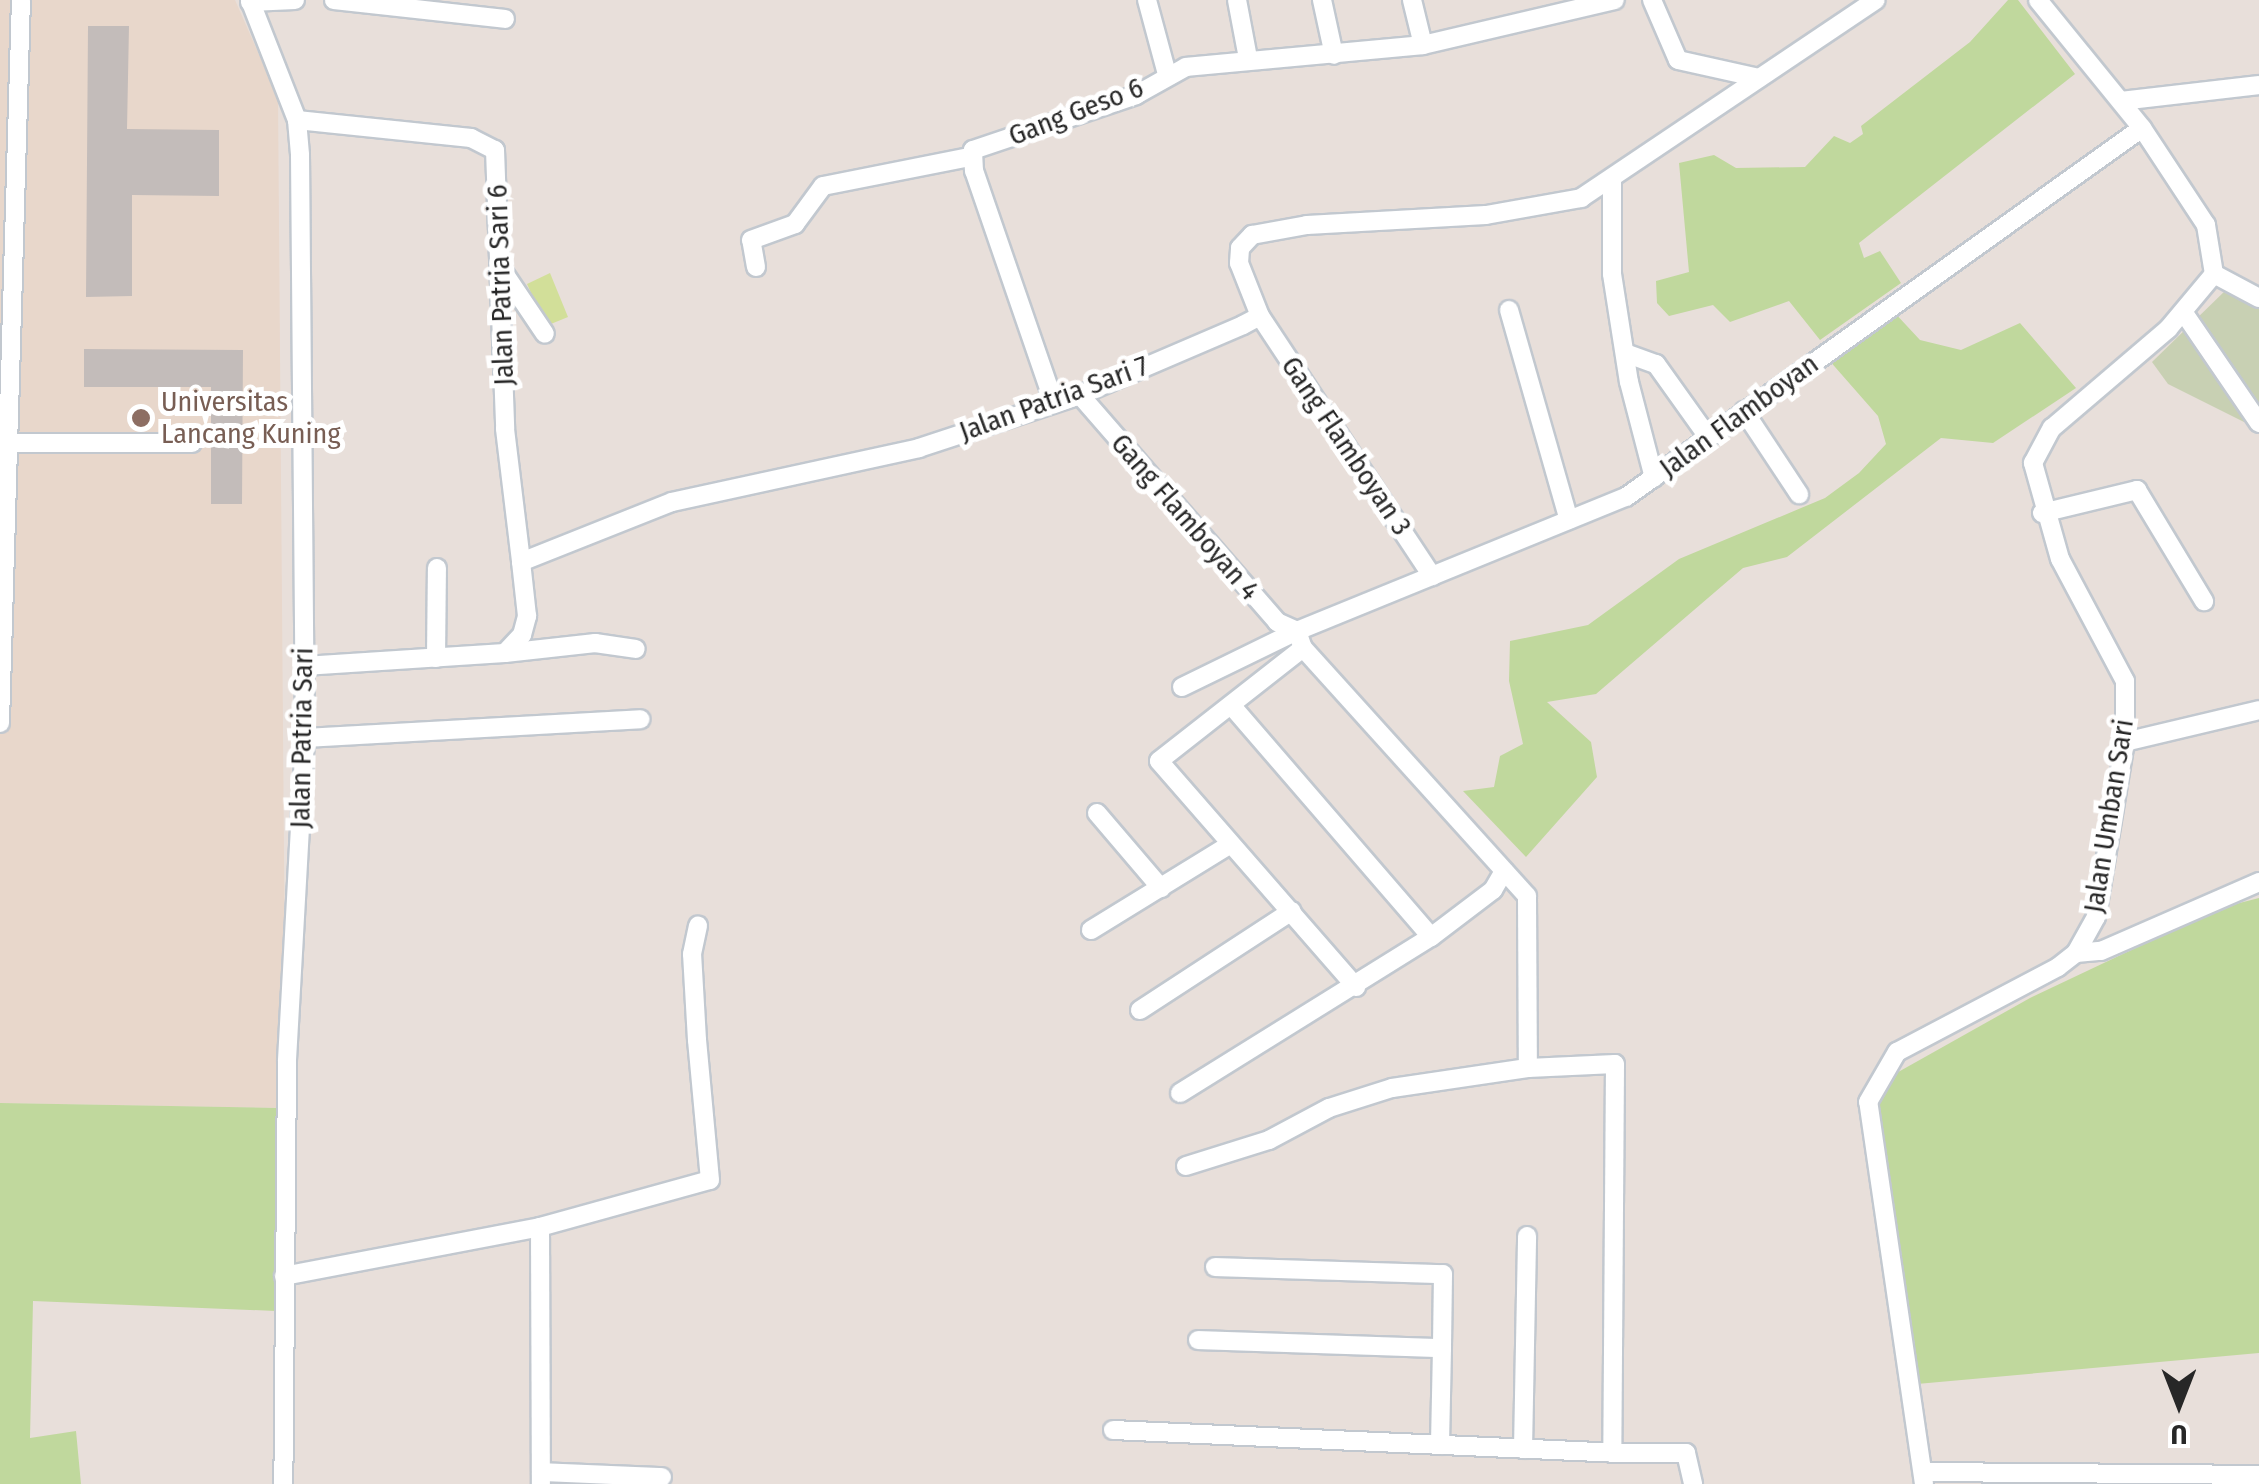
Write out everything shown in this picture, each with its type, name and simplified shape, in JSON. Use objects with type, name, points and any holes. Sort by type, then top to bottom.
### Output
[{"type":"street","points":[[0,722],[21,0]]},
{"type":"street","points":[[250,1],[295,0]]},
{"type":"street","points":[[334,0],[505,19]]},
{"type":"street","points":[[1147,0],[1167,74]]},
{"type":"street","points":[[1237,0],[1248,58]]},
{"type":"street","points":[[1322,0],[1334,55]]},
{"type":"street","points":[[1412,0],[1423,45]]},
{"type":"street","name":"Gang Geso 6","points":[[756,267],[752,240],[795,224],[823,186],[970,157],[979,148],[1136,95],[1167,74],[1248,58],[1334,55],[1423,45],[1615,0]]},
{"type":"street","points":[[1652,0],[1678,60],[1760,78]]},
{"type":"street","points":[[1260,316],[1239,264],[1240,248],[1252,235],[1307,225],[1531,210],[1581,198],[1876,0]]},
{"type":"street","points":[[2038,0],[2142,128],[2213,239],[2214,274],[2259,298]]},
{"type":"street","name":"Jalan Patria Sari","points":[[250,1],[297,120],[306,738],[287,1062],[283,1484]]},
{"type":"street","points":[[2120,101],[2259,86]]},
{"type":"street","name":"Jalan Patria Sari 6","points":[[297,120],[488,141],[494,150],[504,273],[505,429],[522,562]]},
{"type":"street","name":"Jalan Flamboyan","points":[[1300,639],[1432,576],[1569,520],[1654,478],[2142,128]]},
{"type":"street","points":[[970,157],[1053,400]]},
{"type":"street","points":[[1612,179],[1612,274],[1625,353],[1654,478]]},
{"type":"street","points":[[504,273],[545,334]]},
{"type":"street","name":"Jalan Umban Sari","points":[[2076,953],[2096,917],[2125,742],[2124,681],[2042,513],[2033,464],[2052,428],[2184,313],[2214,274]]},
{"type":"street","points":[[1509,310],[1569,520]]},
{"type":"street","points":[[2184,313],[2259,422]]},
{"type":"street","name":"Jalan Patria Sari 7","points":[[522,562],[672,502],[920,448],[1080,394],[1260,316]]},
{"type":"street","name":"Gang Flamboyan 3","points":[[1260,316],[1432,576]]},
{"type":"street","points":[[1625,353],[1656,364],[1708,437]]},
{"type":"street","name":"Gang Flamboyan 4","points":[[1080,394],[1265,608],[1300,639],[1526,896],[1528,1068]]},
{"type":"street","points":[[1744,411],[1799,494]]},
{"type":"street","points":[[8,442],[192,442]]},
{"type":"street","points":[[2042,513],[2137,490],[2204,601]]},
{"type":"street","points":[[504,654],[522,635],[527,616],[522,562]]},
{"type":"street","points":[[436,658],[437,568]]},
{"type":"street","points":[[1182,687],[1300,639]]},
{"type":"street","points":[[1300,639],[1231,705],[1160,761],[1356,987]]},
{"type":"street","points":[[304,666],[504,654],[595,643],[636,649]]},
{"type":"street","points":[[1231,705],[1431,937]]},
{"type":"street","points":[[2125,742],[2259,710]]},
{"type":"street","points":[[306,738],[640,719]]},
{"type":"street","points":[[1097,814],[1161,888]]},
{"type":"street","points":[[1092,930],[1229,845]]},
{"type":"street","points":[[1180,1094],[1431,937],[1493,890],[1504,872]]},
{"type":"street","points":[[2259,882],[2101,951],[2076,953],[1897,1052],[1868,1102],[1924,1478],[2259,1475]]},
{"type":"street","points":[[1140,1010],[1292,911]]},
{"type":"street","points":[[284,1276],[540,1228],[646,1202],[712,1176],[696,1040],[692,954],[698,926]]},
{"type":"street","points":[[1186,1166],[1269,1140],[1329,1108],[1392,1088],[1528,1068],[1614,1064],[1612,1453]]},
{"type":"street","points":[[540,1228],[541,1478],[662,1477]]},
{"type":"street","points":[[1524,1449],[1527,1236]]},
{"type":"street","points":[[1215,1268],[1443,1274],[1440,1445]]},
{"type":"street","points":[[1198,1340],[1442,1348]]},
{"type":"street","points":[[1113,1430],[1612,1453],[1686,1452],[1693,1484]]},
{"type":"shaded area","name":"Universitas Lancang Kuning","points":[[0,0],[235,0],[278,98],[286,1108],[0,1103]]},
{"type":"green space","points":[[2008,0],[2018,0],[2075,74],[1859,243],[1864,258],[1880,251],[1901,283],[1820,340],[1789,301],[1730,322],[1713,305],[1669,316],[1657,303],[1656,281],[1689,272],[1679,163],[1714,155],[1736,168],[1805,167],[1834,136],[1850,143],[1863,134],[1861,126],[1970,42]]},
{"type":"green space","points":[[550,273],[568,317],[546,326],[527,284]]},
{"type":"green space","points":[[2229,287],[2259,308],[2259,417],[2244,422],[2168,384],[2152,362]]},
{"type":"green space","points":[[1893,311],[1920,340],[1961,350],[2020,323],[2076,388],[1993,443],[1941,438],[1787,557],[1743,568],[1596,694],[1547,702],[1591,742],[1597,777],[1526,857],[1463,791],[1494,787],[1500,756],[1523,744],[1509,681],[1510,641],[1588,625],[1679,559],[1825,498],[1859,473],[1886,444],[1878,416],[1828,359]]},
{"type":"green space","points":[[2259,898],[2259,1353],[1917,1384],[1877,1118],[1884,1080],[2030,998],[2220,908]]},
{"type":"green space","points":[[0,1103],[277,1108],[276,1311],[33,1301],[30,1438],[76,1431],[81,1484],[0,1484]]},
{"type":"building","points":[[88,26],[129,26],[127,129],[219,130],[219,196],[132,195],[132,296],[86,297]]},
{"type":"building","points":[[84,349],[243,350],[242,504],[211,504],[211,387],[84,387]]},
{"type":"place","name":"Universitas Lancang Kuning","points":[[141,418]]}]
